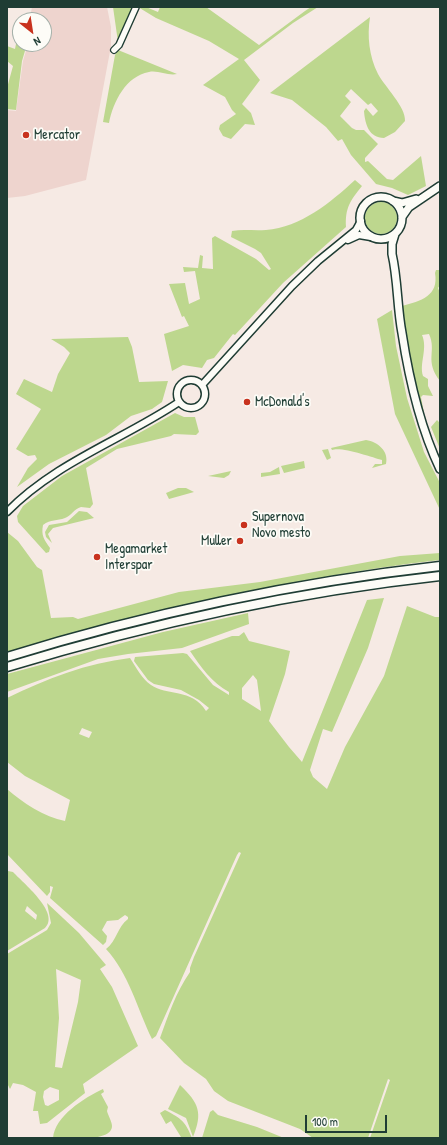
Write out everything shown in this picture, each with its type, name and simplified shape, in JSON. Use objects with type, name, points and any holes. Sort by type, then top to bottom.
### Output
[{"type":"highway","points":[[7,657],[168,614],[266,593],[359,577],[440,566]]},
{"type":"highway","points":[[7,667],[170,623],[361,586],[440,576]]},
{"type":"main road","points":[[402,217],[409,207],[440,186]]},
{"type":"main road","points":[[392,254],[388,247],[362,227],[361,221],[363,208],[367,203],[380,197],[402,203],[430,192]]},
{"type":"main road","points":[[392,200],[401,210],[402,217],[402,223],[395,234],[392,244],[402,332],[414,392],[431,448],[440,469]]},
{"type":"main road","points":[[202,385],[292,286],[356,230],[361,221]]},
{"type":"main road","points":[[334,248],[359,235],[384,239],[395,234]]},
{"type":"main road","points":[[190,379],[199,382],[202,385],[205,394],[202,403],[198,406],[190,408],[179,402],[176,392],[181,383],[190,379]]},
{"type":"main road","points":[[7,512],[37,486],[68,464],[179,402]]},
{"type":"street","points":[[114,50],[119,45],[136,7]]},
{"type":"shaded area","points":[[32,7],[107,7],[111,27],[111,46],[86,180],[25,196],[7,198],[7,110],[16,111],[26,52],[52,52],[52,12],[31,12]]},
{"type":"green space","points":[[113,7],[134,7],[118,42]]},
{"type":"green space","points":[[138,7],[146,7],[158,12],[160,7],[206,7],[259,45],[311,7],[318,7],[293,23],[244,60],[260,80],[242,104],[251,113],[255,125],[245,124],[231,139],[223,136],[219,129],[220,125],[236,114],[225,97],[203,85],[239,59],[209,41],[156,18]]},
{"type":"green space","points":[[370,17],[369,39],[375,67],[381,79],[399,103],[405,121],[395,132],[384,138],[375,136],[371,133],[365,121],[364,111],[366,108],[373,116],[378,111],[371,103],[368,105],[351,89],[345,96],[351,102],[340,116],[352,128],[356,130],[364,130],[378,144],[365,158],[365,162],[368,161],[387,179],[393,180],[421,156],[426,186],[408,195],[392,188],[376,184],[351,155],[342,139],[338,141],[326,127],[292,100],[270,93]]},
{"type":"green space","points":[[7,46],[12,48],[12,52],[25,52],[22,61],[16,110],[7,109],[7,88],[13,66],[7,61]]},
{"type":"green space","points":[[118,50],[177,74],[149,72],[141,74],[127,84],[117,99],[109,123],[103,122],[115,55]]},
{"type":"green space","points":[[355,180],[362,186],[354,196],[347,210],[346,227],[283,283],[235,335],[233,334],[214,358],[207,360],[202,368],[183,365],[172,371],[164,334],[189,326],[184,316],[182,317],[169,284],[185,283],[189,304],[200,299],[195,271],[184,272],[183,267],[198,268],[200,255],[203,256],[202,268],[213,269],[212,238],[215,236],[256,259],[269,270],[271,269],[261,253],[231,237],[232,231],[266,230],[291,224],[303,219],[325,205]]},
{"type":"green space","points":[[378,202],[384,202],[394,209],[397,218],[396,224],[390,231],[384,234],[378,234],[368,227],[365,221],[365,215],[372,205]]},
{"type":"green space","points":[[436,270],[440,270],[440,285],[438,288],[440,293],[440,381],[435,374],[433,367],[432,346],[429,334],[422,335],[424,340],[424,351],[422,371],[423,376],[428,379],[428,386],[433,396],[423,395],[421,397],[424,413],[422,416],[408,352],[402,306],[416,302],[431,292],[436,281]]},
{"type":"green space","points":[[392,310],[396,346],[407,398],[424,452],[440,483],[440,510],[395,414],[377,319]]},
{"type":"green space","points":[[128,337],[132,347],[139,382],[168,381],[162,402],[152,409],[131,416],[106,435],[49,464],[17,487],[28,468],[37,459],[35,455],[28,456],[16,449],[41,409],[16,394],[24,379],[52,392],[58,374],[70,353],[64,347],[51,339]]},
{"type":"green space","points":[[175,413],[184,417],[195,417],[199,432],[196,435],[174,434],[117,449],[86,468],[93,504],[90,508],[81,507],[76,509],[67,517],[43,525],[43,535],[50,548],[49,552],[46,553],[18,522],[17,516],[23,506],[62,476]]},
{"type":"green space","points":[[437,420],[440,423],[440,449],[431,427]]},
{"type":"green space","points":[[366,440],[375,443],[382,448],[386,455],[386,464],[372,468],[375,464],[382,464],[382,460],[342,449],[332,450],[331,448]]},
{"type":"green space","points":[[328,449],[331,458],[327,460],[322,450]]},
{"type":"green space","points":[[304,461],[305,468],[284,473],[281,466]]},
{"type":"green space","points":[[279,467],[280,474],[261,477],[261,473],[270,472]]},
{"type":"green space","points":[[231,471],[229,475],[224,478],[208,476]]},
{"type":"green space","points":[[178,488],[186,488],[194,492],[169,499],[166,493]]},
{"type":"green space","points":[[79,511],[87,512],[94,518],[53,528],[48,534],[52,543],[46,537],[45,532],[49,525],[67,522]]},
{"type":"green space","points":[[7,532],[18,541],[37,567],[42,570],[51,618],[73,617],[78,619],[179,592],[260,582],[400,556],[440,553],[440,560],[346,573],[223,597],[99,627],[7,652]]},
{"type":"green space","points":[[384,598],[368,648],[332,732],[323,729],[310,770],[313,777],[327,789],[345,747],[384,676],[407,606],[435,617],[440,617],[440,1138],[370,1138],[390,1080],[388,1079],[368,1138],[313,1138],[300,1129],[228,1101],[214,1091],[206,1079],[184,1063],[160,1038],[173,1004],[190,972],[194,957],[241,853],[239,852],[237,855],[156,1036],[152,1039],[127,980],[121,969],[106,949],[113,942],[121,926],[128,919],[128,917],[125,915],[118,920],[107,921],[102,930],[107,936],[106,942],[103,945],[50,898],[53,887],[50,886],[50,892],[47,896],[7,854],[7,789],[34,809],[65,821],[70,800],[25,776],[7,762],[7,698],[37,684],[82,668],[114,660],[130,658],[142,676],[151,685],[194,699],[206,711],[209,708],[199,700],[181,690],[154,684],[148,680],[134,661],[135,657],[183,653],[187,654],[213,685],[229,695],[229,692],[217,684],[207,674],[190,651],[232,636],[239,636],[244,632],[249,641],[290,651],[285,674],[269,721],[302,762],[367,600]],"holes":[[[253,675],[257,680],[261,711],[242,699],[242,688]],[[82,728],[92,732],[89,738],[79,734]]]},
{"type":"green space","points":[[248,613],[249,624],[182,648],[98,659],[7,692],[7,674],[163,632]]},
{"type":"green space","points":[[8,871],[13,872],[38,898],[48,914],[49,922],[45,928],[7,951]],"holes":[[[27,906],[37,915],[36,920],[25,911]]]},
{"type":"green space","points":[[47,903],[79,933],[106,965],[100,969],[112,987],[138,1046],[83,1084],[85,1093],[47,1123],[40,1124],[38,1111],[33,1111],[36,1092],[23,1085],[13,1083],[10,1089],[7,1083],[7,954],[47,930],[51,923]],"holes":[[[56,969],[81,980],[78,1002],[62,1068],[55,1067],[59,1018]],[[50,1087],[59,1090],[59,1100],[48,1106],[45,1105],[43,1097],[44,1091]]]},
{"type":"green space","points":[[180,1085],[191,1097],[197,1109],[198,1121],[193,1137],[186,1118],[168,1109]]},
{"type":"green space","points":[[103,1089],[104,1092],[101,1094],[108,1107],[107,1111],[112,1124],[110,1131],[104,1135],[96,1137],[77,1139],[53,1138],[59,1122],[65,1115],[87,1097]]},
{"type":"green space","points":[[165,1110],[182,1121],[192,1138],[181,1137],[171,1121],[166,1124],[160,1113]]},
{"type":"green space","points":[[213,1110],[218,1115],[257,1127],[284,1138],[202,1138],[210,1112]]},
{"type":"place","name":"Mercator","points":[[26,135]]},
{"type":"place","name":"McDonald's","points":[[247,402]]},
{"type":"place","name":"Supernova Novo mesto","points":[[244,525]]},
{"type":"place","name":"Muller","points":[[240,541]]},
{"type":"place","name":"Megamarket Interspar","points":[[97,557]]}]
